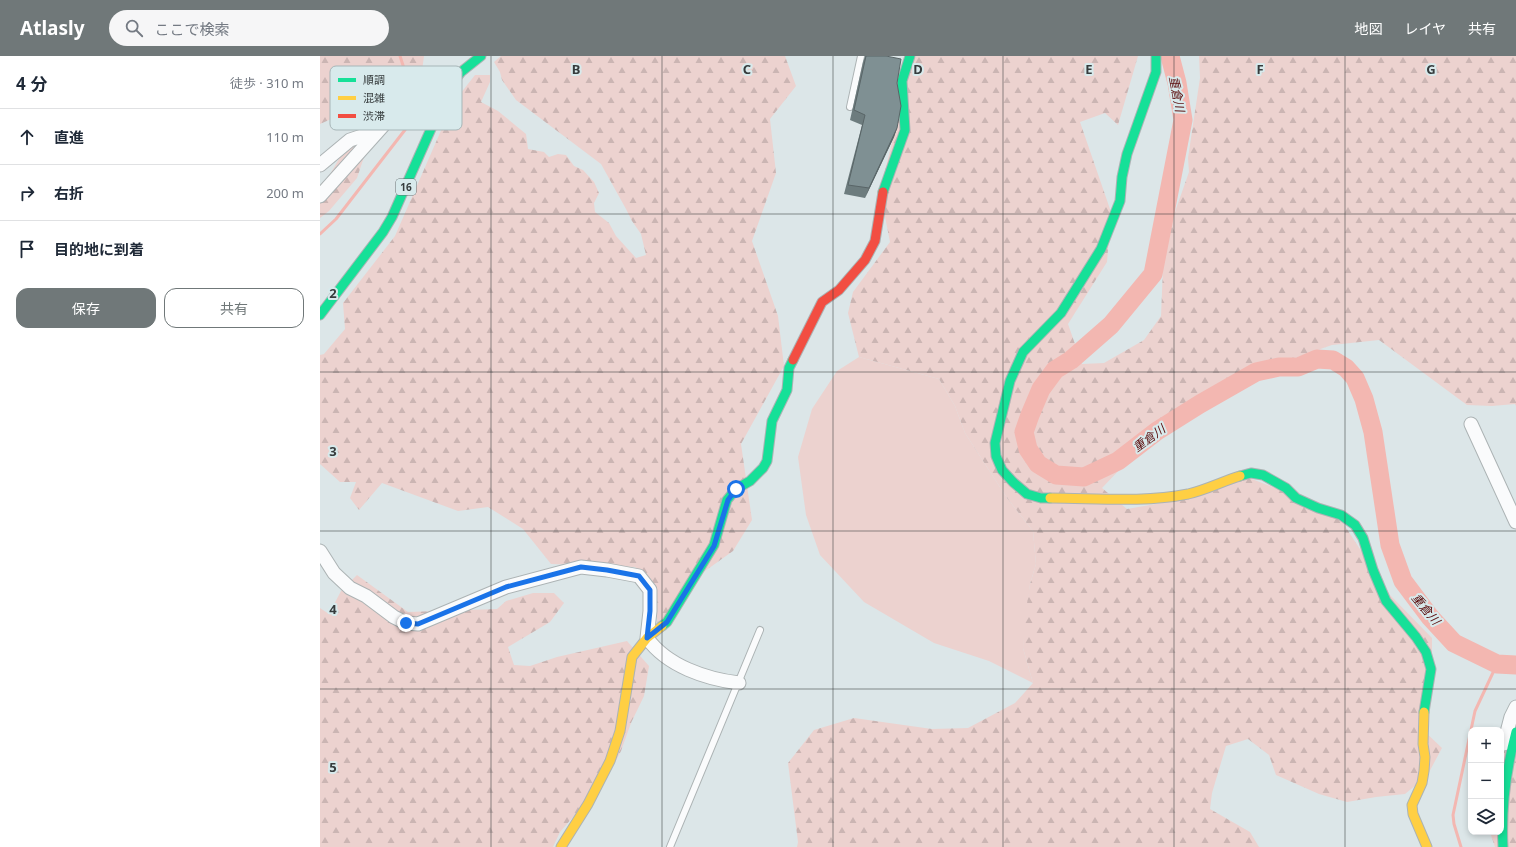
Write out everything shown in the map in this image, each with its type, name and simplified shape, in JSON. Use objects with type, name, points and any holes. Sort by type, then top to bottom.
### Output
[{"type":"street","name":"16","points":[[462,70],[481,56]]},
{"type":"street","points":[[561,847],[588,804],[610,761],[620,731],[632,657],[647,638],[667,622],[714,546],[728,500],[736,489],[750,481],[763,468],[767,461],[772,421],[787,390],[789,368],[822,302],[839,290],[865,260],[874,242],[884,187],[906,130],[902,81],[910,56]]},
{"type":"street","points":[[1156,56],[1156,72],[1127,154],[1122,177],[1120,200],[1101,248],[1062,313],[1023,352],[1010,381],[995,443],[996,456],[1002,470],[1013,482],[1027,494],[1041,498],[1109,500],[1188,494],[1213,488],[1234,478],[1251,473],[1263,475],[1286,488],[1296,498],[1318,508],[1341,515],[1355,525],[1363,538],[1373,570],[1386,601],[1416,637],[1426,652],[1431,669],[1424,714],[1424,772],[1422,783],[1412,805],[1413,814],[1427,847]]},
{"type":"street","name":"16","points":[[320,315],[383,232],[392,217],[430,130]]},
{"type":"street","points":[[320,165],[350,140],[379,131]]},
{"type":"street","points":[[320,196],[379,131]]},
{"type":"street","points":[[1471,424],[1516,522]]},
{"type":"street","points":[[320,551],[334,573],[350,588],[366,596],[394,617],[406,623],[418,624],[506,587],[581,567],[639,576],[650,590],[650,611],[647,638],[654,647],[670,660],[691,671],[726,681],[739,683]]},
{"type":"street","points":[[1504,763],[1504,747],[1511,717],[1516,707]]},
{"type":"street","points":[[1504,780],[1516,732]]},
{"type":"street","points":[[1503,799],[1501,827],[1503,847]]},
{"type":"lane","points":[[850,107],[861,56]]},
{"type":"lane","points":[[670,847],[760,630]]},
{"type":"green space","points":[[320,56],[424,56],[423,66],[330,66],[330,120],[320,124]]},
{"type":"green space","points":[[501,56],[785,56],[796,86],[770,119],[776,173],[752,241],[778,316],[784,366],[741,444],[752,520],[733,551],[691,581],[658,626],[654,593],[635,567],[551,564],[523,529],[488,507],[458,511],[382,483],[359,510],[350,498],[356,482],[340,482],[320,464],[320,355],[324,354],[345,329],[343,303],[395,236],[441,130],[462,130],[462,92],[475,75],[490,75],[490,82],[481,102],[498,111],[526,134],[528,149],[544,152],[549,157],[558,154],[566,155],[574,166],[583,170],[594,182],[599,193],[594,203],[595,212],[609,223],[616,236],[636,258],[646,255],[641,234],[632,221],[601,164],[516,100],[502,80],[500,72],[494,62]]},
{"type":"green space","points":[[916,56],[1138,56],[1118,125],[1105,113],[1080,122],[1111,212],[1107,262],[1068,324],[1082,364],[1104,363],[1144,340],[1161,316],[1164,243],[1189,172],[1188,158],[1200,78],[1199,56],[1516,56],[1516,406],[1515,404],[1492,406],[1467,405],[1379,340],[1332,345],[1254,372],[1220,387],[1195,405],[1155,442],[1125,464],[1102,488],[1127,509],[1184,499],[1236,473],[1288,493],[1341,520],[1390,595],[1432,638],[1432,671],[1420,727],[1442,748],[1427,776],[1405,794],[1347,802],[1319,794],[1276,775],[1269,755],[1248,739],[1226,746],[1212,793],[1210,809],[1250,832],[1259,847],[797,847],[798,842],[788,763],[814,730],[854,718],[932,729],[968,728],[1015,703],[1033,683],[1023,648],[1024,623],[1030,584],[1036,564],[1033,531],[1007,498],[965,433],[955,406],[939,379],[859,357],[848,313],[853,292],[890,242],[880,191],[908,78]]},
{"type":"green space","points":[[359,130],[373,130],[357,178],[329,211],[320,218],[320,185],[329,176],[350,140]]},
{"type":"green space","points":[[859,357],[939,379],[955,406],[965,433],[1007,498],[1033,531],[1036,564],[1030,584],[1023,648],[1033,683],[989,661],[934,643],[864,602],[820,555],[806,515],[798,457],[812,409],[837,371]]},
{"type":"green space","points":[[357,575],[408,612],[497,609],[506,601],[533,593],[554,593],[564,603],[550,622],[508,647],[514,665],[530,666],[557,657],[627,641],[649,666],[644,696],[631,723],[621,751],[607,778],[560,832],[553,847],[320,847],[320,608],[329,614],[341,591]]},
{"type":"green space","points":[[1516,722],[1516,847],[1495,847],[1491,835],[1504,835],[1504,738]]},
{"type":"building","points":[[866,56],[886,56],[901,59],[897,83],[901,106],[897,128],[869,188],[848,185],[865,115],[854,110]]},
{"type":"waterway","points":[[400,56],[403,66]]},
{"type":"waterway","name":"重倉川","points":[[1170,56],[1177,83],[1183,120],[1153,274],[1111,325],[1071,360],[1055,370],[1041,389],[1024,432],[1028,449],[1038,464],[1056,475],[1084,477],[1118,461],[1157,431],[1256,372],[1279,367],[1298,367],[1317,359],[1333,360],[1346,368],[1355,378],[1364,399],[1373,432],[1390,545],[1403,581],[1430,617],[1454,643],[1497,664],[1516,665]]},
{"type":"waterway","points":[[320,234],[336,219],[405,130]]},
{"type":"waterway","points":[[1461,847],[1454,824],[1453,815],[1475,711],[1497,664]]},
{"type":"traffic: fast","points":[[462,71],[481,56]]},
{"type":"traffic: fast","points":[[883,192],[905,130],[902,81],[910,56]]},
{"type":"traffic: fast","points":[[1050,498],[1041,498],[1027,494],[1013,482],[1002,470],[996,456],[995,443],[1010,381],[1023,352],[1061,313],[1101,249],[1120,201],[1122,177],[1127,154],[1156,72],[1156,56]]},
{"type":"traffic: fast","points":[[320,315],[383,232],[392,217],[431,130]]},
{"type":"traffic: fast","points":[[662,626],[667,622],[714,545],[727,500],[736,489],[750,481],[763,468],[767,461],[772,421],[787,390],[789,368],[793,360]]},
{"type":"traffic: fast","points":[[1240,476],[1251,473],[1263,475],[1286,488],[1296,498],[1318,508],[1341,515],[1355,525],[1363,538],[1373,570],[1386,601],[1416,637],[1426,652],[1431,669],[1424,712]]},
{"type":"traffic: fast","points":[[1503,847],[1505,789],[1509,761],[1516,732]]},
{"type":"traffic: slow","points":[[1050,498],[1136,499],[1171,497],[1195,492],[1240,476]]},
{"type":"traffic: slow","points":[[561,847],[588,804],[610,761],[620,731],[632,657],[647,638],[662,626]]},
{"type":"traffic: slow","points":[[1424,712],[1424,771],[1422,783],[1412,805],[1413,814],[1427,847]]},
{"type":"traffic: jam","points":[[793,360],[822,302],[839,290],[865,260],[875,241],[883,192]]},
{"type":"route","points":[[406,623],[418,624],[506,587],[581,567],[639,576],[650,590],[650,611],[647,638],[667,622],[714,546],[721,517],[728,500],[736,489]]}]
